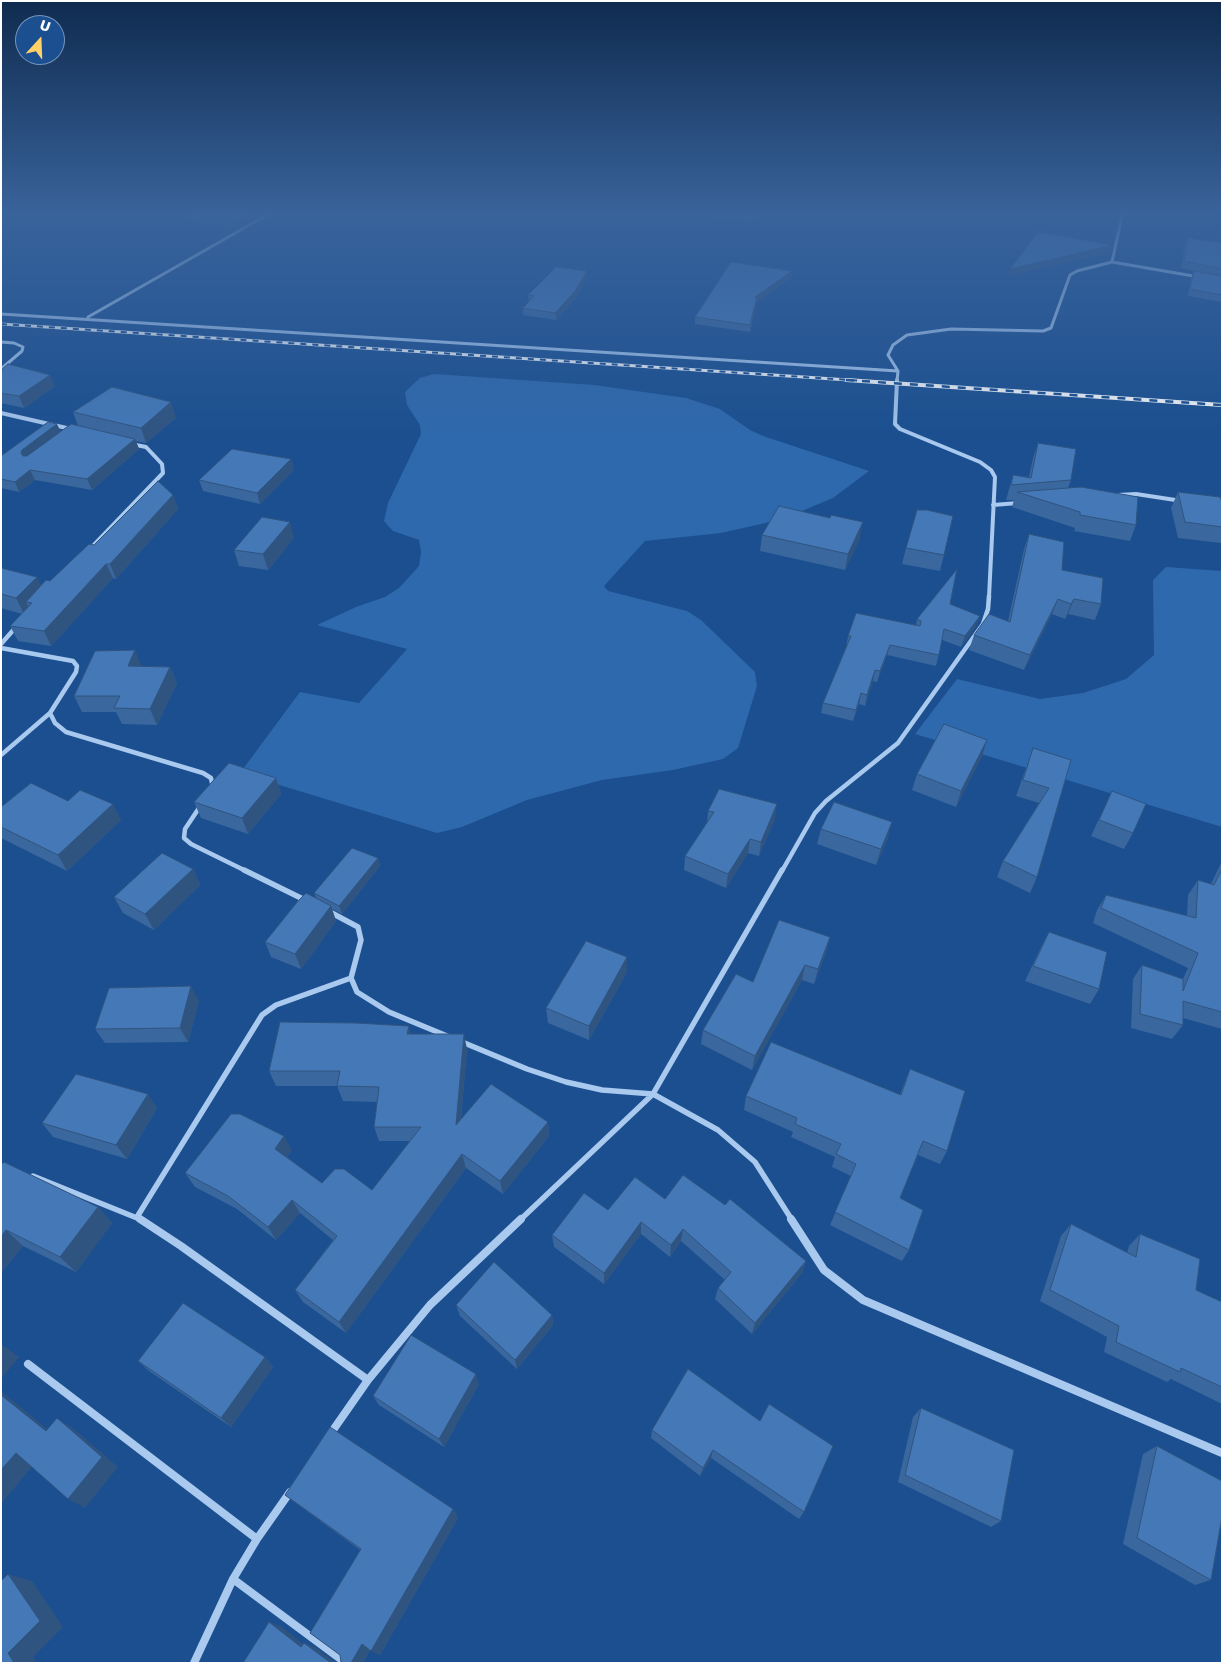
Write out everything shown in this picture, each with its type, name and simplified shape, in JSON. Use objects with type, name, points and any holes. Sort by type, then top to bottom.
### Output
[{"type":"street","points":[[86,318],[138,289]]},
{"type":"street","points":[[329,1436],[368,1380],[430,1305],[653,1094],[815,813],[826,801],[898,743],[983,624],[988,609],[995,477],[991,470],[980,462],[906,432],[895,424],[898,371],[888,355],[893,345],[908,336],[951,329],[1042,331],[1051,328],[1064,289]]},
{"type":"street","points":[[1,314],[898,371]]},
{"type":"street","points":[[1,342],[14,343],[23,347],[22,351],[1,369]]},
{"type":"street","points":[[1,413],[74,430],[66,435]]},
{"type":"street","points":[[89,551],[163,473],[162,464],[146,447],[128,443]]},
{"type":"street","points":[[1108,496],[1136,494],[1184,501]]},
{"type":"street","points":[[993,505],[1022,502]]},
{"type":"street","points":[[1,644],[22,621]]},
{"type":"street","points":[[1,648],[73,661],[77,666],[76,672],[50,713],[1,755]]},
{"type":"street","points":[[50,713],[55,723],[66,732],[203,773],[211,778],[214,787],[209,794]]},
{"type":"street","points":[[204,801],[185,829],[184,838],[191,844],[312,903]]},
{"type":"street","points":[[320,907],[358,927],[361,940],[351,978],[357,992],[389,1012],[527,1069],[566,1082],[602,1090],[653,1094],[718,1130],[755,1162],[824,1270],[864,1300],[1222,1453]]},
{"type":"street","points":[[137,1217],[262,1015],[276,1005],[351,978]]},
{"type":"street","points":[[28,1174],[137,1217],[181,1246],[368,1380]]},
{"type":"street","points":[[28,1364],[257,1539]]},
{"type":"street","points":[[194,1663],[233,1579],[257,1539],[296,1484]]},
{"type":"street","points":[[233,1579],[346,1663]]},
{"type":"shaded area","points":[[434,374],[594,385],[686,398],[720,409],[750,430],[763,436],[869,471],[833,498],[783,519],[721,533],[645,541],[604,586],[608,591],[687,611],[701,620],[755,672],[757,686],[738,748],[723,759],[673,770],[602,780],[527,800],[462,827],[437,833],[240,773],[300,692],[359,703],[407,649],[317,625],[356,607],[385,597],[399,588],[419,566],[421,552],[419,540],[393,531],[384,521],[388,503],[421,434],[420,425],[407,405],[405,392],[420,378]]},
{"type":"shaded area","points":[[1166,567],[1222,571],[1222,827],[915,734],[957,679],[1040,699],[1083,693],[1126,679],[1154,655],[1153,580]]},
{"type":"building","points":[[534,289],[576,289],[555,313],[523,308],[534,296],[528,295]]},
{"type":"building","points":[[714,289],[767,289],[755,297],[757,297],[750,325],[695,317]]},
{"type":"building","points":[[1190,289],[1222,289],[1222,295]]},
{"type":"building","points":[[8,364],[50,375],[19,396],[1,393],[1,370]]},
{"type":"building","points":[[112,387],[171,402],[141,428],[73,412]]},
{"type":"building","points":[[48,422],[57,424],[22,450],[23,456],[27,456],[71,424],[135,439],[87,479],[30,470],[15,482],[1,479],[1,456]]},
{"type":"building","points":[[1038,443],[1076,449],[1071,480],[1011,485],[1013,475],[1031,478]]},
{"type":"building","points":[[232,449],[291,459],[257,493],[199,480]]},
{"type":"building","points":[[158,481],[173,495],[110,564],[106,564],[44,631],[10,626],[32,603],[26,602],[46,580],[50,581],[89,544],[94,545]]},
{"type":"building","points":[[1081,487],[1138,497],[1136,525],[1080,515],[1080,512],[1017,492]]},
{"type":"building","points":[[1178,492],[1220,497],[1222,502],[1222,527],[1185,522]]},
{"type":"building","points":[[779,506],[830,518],[831,515],[863,522],[848,554],[762,535]]},
{"type":"building","points":[[917,510],[927,510],[953,516],[944,555],[906,548]]},
{"type":"building","points":[[262,517],[290,522],[263,554],[234,550]]},
{"type":"building","points":[[1029,534],[1064,542],[1062,570],[1103,578],[1101,604],[1074,599],[1071,604],[1058,599],[1030,655],[974,635],[989,614],[1010,622]]},
{"type":"building","points":[[1,568],[37,577],[16,598],[1,594]]},
{"type":"building","points":[[957,569],[950,604],[980,616],[965,636],[944,629],[939,655],[890,645],[880,671],[875,670],[867,695],[861,693],[856,710],[823,703],[851,636],[848,636],[856,613],[920,626],[921,621],[917,619]]},
{"type":"building","points":[[135,650],[128,666],[170,667],[150,709],[114,708],[120,696],[74,696],[95,651]]},
{"type":"building","points":[[944,724],[987,740],[961,791],[917,774]]},
{"type":"building","points":[[1033,748],[1071,760],[1037,877],[1003,861],[1049,788],[1023,780]]},
{"type":"building","points":[[229,763],[276,778],[242,818],[194,802]]},
{"type":"building","points":[[31,783],[68,801],[80,790],[113,804],[58,855],[1,827],[1,807]]},
{"type":"building","points":[[719,789],[777,804],[761,842],[750,839],[728,874],[685,856],[714,812],[708,811]]},
{"type":"building","points":[[1112,791],[1146,804],[1133,833],[1099,820]]},
{"type":"building","points":[[834,802],[892,822],[881,849],[821,829]]},
{"type":"building","points":[[352,848],[378,858],[339,906],[314,893]]},
{"type":"building","points":[[162,853],[193,869],[145,914],[114,897]]},
{"type":"building","points":[[1222,869],[1222,1012],[1183,1001],[1183,1025],[1140,1014],[1142,965],[1183,979],[1183,991],[1198,953],[1101,908],[1106,895],[1196,918],[1198,880],[1214,885]]},
{"type":"building","points":[[306,893],[331,906],[295,954],[265,942],[298,901]]},
{"type":"building","points":[[779,920],[830,937],[818,969],[805,965],[755,1056],[703,1030],[736,974],[753,982]]},
{"type":"building","points":[[1049,932],[1107,952],[1099,989],[1033,966]]},
{"type":"building","points":[[586,941],[627,957],[589,1026],[546,1008]]},
{"type":"building","points":[[191,986],[180,1028],[95,1029],[109,988]]},
{"type":"building","points":[[280,1022],[409,1026],[407,1034],[464,1034],[456,1125],[491,1084],[548,1122],[500,1181],[462,1154],[339,1322],[295,1290],[337,1236],[292,1200],[268,1227],[228,1196],[185,1173],[231,1114],[240,1114],[284,1136],[275,1149],[322,1183],[335,1169],[344,1169],[372,1190],[421,1127],[374,1127],[379,1087],[337,1086],[340,1071],[269,1071]]},
{"type":"building","points":[[771,1042],[901,1095],[910,1069],[965,1091],[947,1151],[923,1141],[900,1198],[923,1210],[909,1250],[835,1212],[856,1164],[836,1154],[841,1144],[795,1124],[797,1118],[746,1096]]},
{"type":"building","points":[[76,1074],[148,1094],[116,1145],[42,1123]]},
{"type":"building","points":[[4,1162],[98,1207],[60,1257],[6,1230],[1,1237],[1,1165]]},
{"type":"building","points":[[683,1175],[725,1205],[730,1199],[806,1261],[755,1323],[718,1288],[731,1272],[683,1229],[671,1245],[641,1222],[604,1273],[552,1235],[584,1193],[608,1210],[635,1177],[665,1199]]},
{"type":"building","points":[[1071,1224],[1136,1257],[1140,1234],[1200,1259],[1196,1290],[1222,1302],[1222,1387],[1181,1368],[1180,1372],[1116,1342],[1119,1326],[1050,1290]]},
{"type":"building","points":[[494,1262],[552,1315],[515,1360],[456,1305]]},
{"type":"building","points":[[183,1303],[265,1357],[221,1418],[138,1361]]},
{"type":"building","points":[[411,1335],[476,1374],[439,1439],[373,1396]]},
{"type":"building","points":[[688,1369],[760,1421],[769,1404],[833,1446],[804,1512],[713,1450],[703,1468],[652,1430]]},
{"type":"building","points":[[1,1395],[46,1431],[57,1418],[102,1457],[68,1499],[16,1453],[1,1470]]},
{"type":"building","points":[[921,1408],[1014,1450],[1001,1521],[905,1475]]},
{"type":"building","points":[[330,1427],[453,1509],[371,1651],[362,1644],[351,1663],[340,1663],[340,1655],[310,1633],[361,1549],[285,1495]]},
{"type":"building","points":[[1157,1446],[1222,1481],[1222,1517],[1211,1580],[1137,1538]]},
{"type":"building","points":[[8,1574],[40,1621],[8,1653],[14,1663],[1,1663],[1,1581]]},
{"type":"building","points":[[269,1622],[301,1647],[304,1643],[331,1663],[243,1663]]},
{"type":"railway","points":[[1,324],[864,381]]},
{"type":"railway","points":[[846,380],[1222,405]]}]
